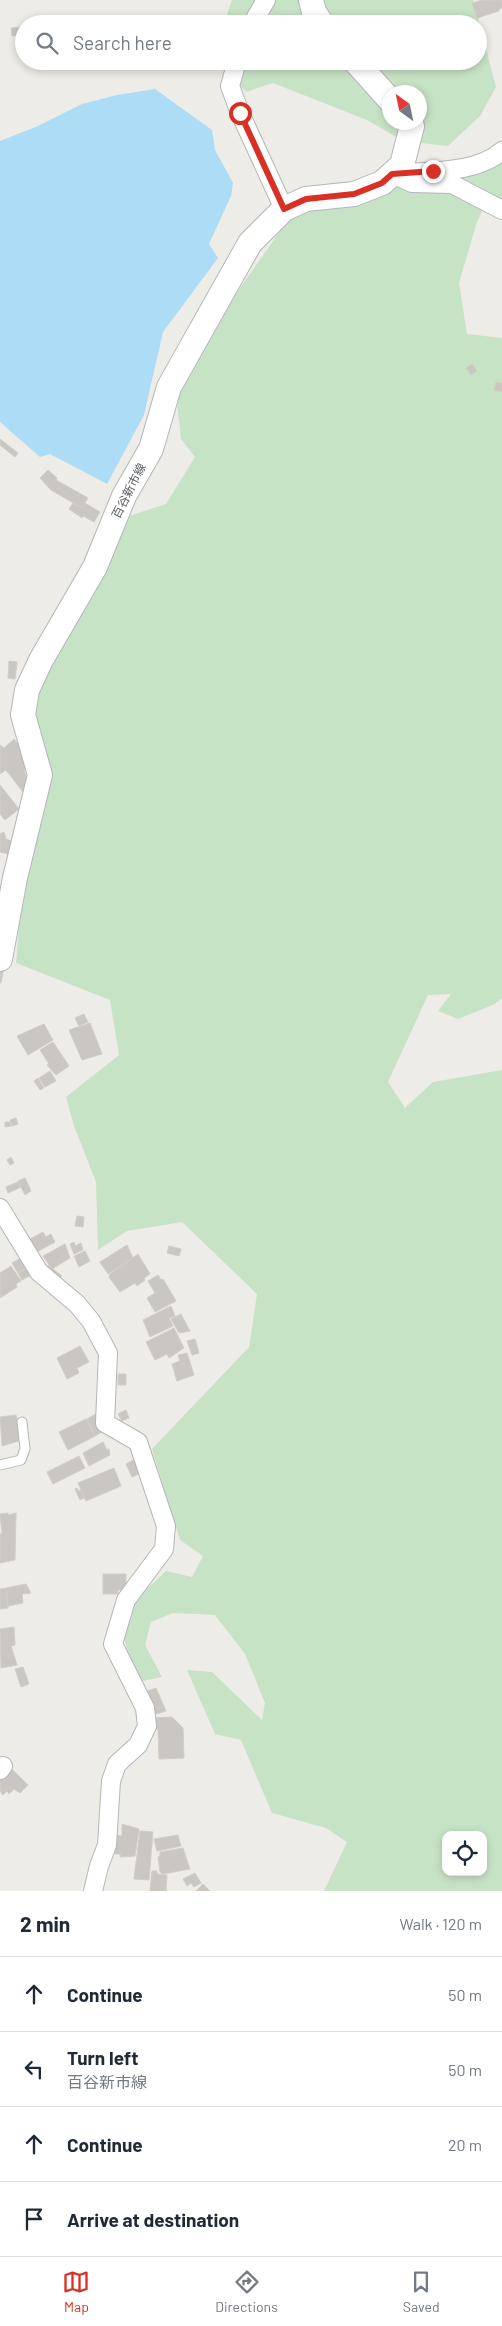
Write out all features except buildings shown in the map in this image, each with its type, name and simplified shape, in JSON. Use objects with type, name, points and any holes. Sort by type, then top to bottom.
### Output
[{"type":"main road","points":[[311,0],[316,15]]},
{"type":"main road","points":[[363,70],[382,91]]},
{"type":"main road","name":"百谷新市線","points":[[0,959],[8,877],[40,775],[23,715],[27,690],[41,660],[95,567],[124,496],[151,450],[169,388],[250,243],[284,209],[306,199],[354,194],[382,183],[402,165],[411,130]]},
{"type":"street","points":[[257,15],[266,0]]},
{"type":"street","points":[[234,70],[230,86],[240,113],[284,209]]},
{"type":"street","points":[[392,174],[478,165],[494,159],[502,151]]},
{"type":"street","points":[[392,174],[412,183],[452,184],[502,210]]},
{"type":"street","points":[[0,1208],[39,1272],[77,1304],[91,1321],[108,1354],[105,1423],[138,1442],[166,1526],[164,1550],[126,1600],[112,1644],[145,1708],[147,1726],[138,1745],[118,1764],[111,1781],[107,1845],[99,1866],[93,1891]]},
{"type":"lane","points":[[0,1465],[21,1460],[25,1449],[22,1422]]},
{"type":"green space","points":[[232,0],[473,0],[477,15],[227,15]]},
{"type":"green space","points":[[487,53],[496,87],[480,116],[448,146],[403,141],[384,130],[427,130],[427,85],[382,85],[382,129],[367,120],[273,83],[246,92],[227,70],[487,70]]},
{"type":"green space","points":[[502,162],[502,207],[452,181],[459,172]]},
{"type":"green space","points":[[399,186],[444,188],[485,205],[477,222],[459,283],[467,334],[502,338],[502,998],[495,1004],[458,1019],[438,1011],[451,994],[428,995],[388,1082],[405,1108],[433,1082],[502,1070],[502,1891],[324,1891],[347,1842],[326,1828],[272,1813],[241,1740],[215,1734],[187,1670],[212,1672],[262,1720],[265,1703],[245,1654],[215,1615],[173,1613],[151,1622],[145,1645],[162,1677],[138,1682],[122,1633],[134,1601],[166,1571],[192,1577],[203,1556],[180,1540],[152,1449],[249,1347],[257,1294],[182,1222],[127,1231],[98,1250],[96,1182],[74,1126],[66,1097],[119,1055],[110,1000],[16,963],[35,720],[40,682],[129,516],[166,504],[195,457],[181,439],[175,385],[188,362],[285,224],[308,205],[361,198]]},
{"type":"water","points":[[155,89],[212,130],[215,150],[233,183],[231,196],[209,244],[218,258],[163,332],[144,415],[107,484],[50,454],[40,457],[0,422],[0,141],[38,126],[82,104],[117,95]]},
{"type":"route","points":[[240,113],[284,209],[306,199],[354,194],[382,183],[392,174],[433,171]]}]
